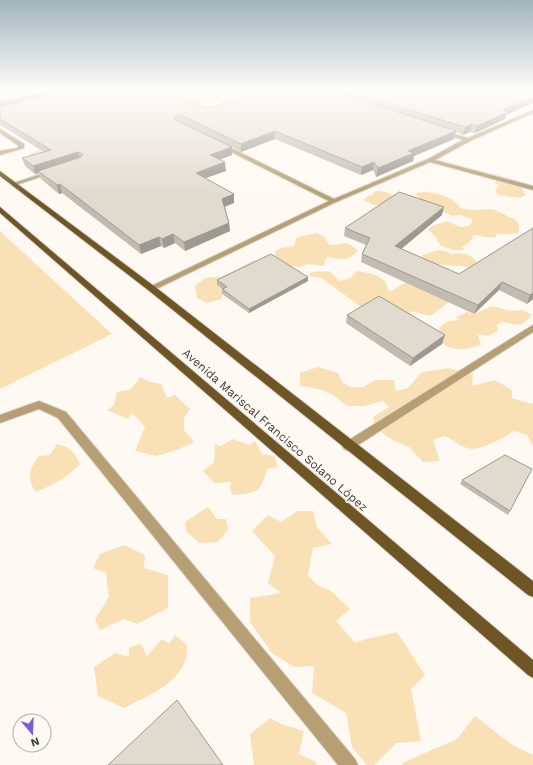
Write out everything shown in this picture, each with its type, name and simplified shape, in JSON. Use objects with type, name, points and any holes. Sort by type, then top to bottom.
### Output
[{"type":"main road","points":[[0,173],[151,288],[348,446],[533,590]]},
{"type":"main road","name":"Avenida Mariscal Francisco Solano López","points":[[0,209],[533,670]]},
{"type":"street","points":[[151,288],[334,201],[430,160],[468,140],[500,126]]},
{"type":"street","points":[[0,131],[22,145],[22,147],[0,154]]},
{"type":"street","points":[[439,131],[468,140]]},
{"type":"street","points":[[215,142],[334,201]]},
{"type":"street","points":[[430,160],[533,188]]},
{"type":"street","points":[[14,184],[59,170]]},
{"type":"street","points":[[348,446],[533,328]]},
{"type":"street","points":[[0,420],[39,405],[62,415],[349,765]]},
{"type":"shaded area","points":[[100,126],[140,126],[29,159],[29,154]]},
{"type":"shaded area","points":[[497,181],[509,182],[521,187],[525,195],[520,198],[499,195],[495,191],[499,185],[494,183]]},
{"type":"shaded area","points":[[376,191],[387,192],[396,200],[376,205],[368,203],[364,200],[368,196],[373,195]]},
{"type":"shaded area","points":[[426,192],[450,198],[460,208],[471,210],[493,209],[516,220],[519,225],[519,233],[497,234],[495,238],[474,235],[469,243],[462,247],[464,250],[454,250],[441,246],[434,235],[428,230],[432,226],[447,221],[460,227],[469,226],[472,219],[460,215],[452,216],[435,208],[435,204],[423,202],[415,193]]},
{"type":"shaded area","points":[[0,231],[112,334],[0,389]]},
{"type":"shaded area","points":[[317,233],[325,237],[329,245],[347,243],[358,250],[355,254],[345,259],[329,257],[325,259],[324,266],[308,264],[300,267],[285,266],[274,260],[275,251],[281,248],[294,246],[297,237]]},
{"type":"shaded area","points":[[438,250],[451,254],[462,253],[468,255],[477,262],[475,268],[434,264],[420,261],[422,255]]},
{"type":"shaded area","points":[[254,260],[261,263],[218,284],[227,291],[222,294],[222,299],[207,303],[197,298],[195,285],[206,278],[224,276]]},
{"type":"shaded area","points":[[329,271],[340,281],[350,278],[357,271],[374,274],[385,281],[389,291],[392,291],[404,283],[427,275],[449,302],[430,316],[412,311],[409,318],[360,306],[321,278],[309,276],[311,272]]},
{"type":"shaded area","points":[[492,306],[510,311],[523,310],[532,315],[522,324],[516,325],[503,322],[497,325],[498,331],[488,336],[478,335],[481,345],[475,347],[463,349],[452,348],[437,339],[439,330],[446,322],[459,320],[456,317],[466,312],[474,314]]},
{"type":"shaded area","points":[[318,367],[338,373],[342,382],[350,387],[363,387],[375,380],[394,380],[396,391],[408,388],[422,372],[449,368],[473,374],[472,386],[495,380],[512,390],[512,398],[532,404],[533,403],[533,446],[527,435],[514,431],[491,444],[472,449],[461,446],[445,436],[433,440],[440,461],[423,462],[409,447],[394,441],[375,428],[373,417],[389,407],[383,401],[364,406],[347,406],[336,397],[325,392],[314,388],[300,386],[300,373]]},
{"type":"shaded area","points":[[140,377],[151,382],[161,384],[167,398],[175,395],[190,409],[184,418],[184,430],[194,442],[177,450],[156,456],[135,451],[145,427],[132,413],[128,419],[107,410],[114,405],[117,392],[131,389]]},
{"type":"shaded area","points":[[233,439],[249,445],[255,441],[262,454],[274,456],[278,467],[267,469],[262,483],[256,491],[246,494],[232,495],[230,487],[231,482],[214,483],[203,471],[214,462],[215,444],[220,446]]},
{"type":"shaded area","points":[[57,444],[72,451],[80,464],[60,481],[36,492],[31,482],[31,469],[39,456],[50,455]]},
{"type":"shaded area","points":[[208,507],[217,519],[226,519],[228,530],[218,542],[199,543],[186,531],[185,522]]},
{"type":"shaded area","points":[[297,511],[313,511],[317,527],[332,544],[313,548],[308,575],[316,584],[331,591],[350,609],[336,621],[355,643],[397,632],[425,675],[411,689],[421,741],[397,743],[374,765],[367,765],[352,747],[346,713],[312,693],[314,666],[294,667],[272,653],[250,622],[250,598],[281,593],[268,583],[275,556],[252,531],[268,515],[281,522]]},
{"type":"shaded area","points":[[125,545],[145,555],[144,568],[168,575],[168,608],[137,624],[124,619],[100,630],[95,619],[109,597],[106,573],[93,568],[100,554]]},
{"type":"shaded area","points":[[175,635],[187,645],[186,657],[185,662],[179,672],[166,685],[124,708],[98,696],[94,667],[115,653],[129,657],[129,647],[141,644],[147,656],[162,639],[169,644]]},
{"type":"shaded area","points":[[475,716],[511,744],[533,755],[533,765],[403,765],[402,763],[457,739]]},
{"type":"shaded area","points":[[270,718],[281,724],[304,731],[299,754],[316,762],[317,765],[254,765],[250,734]]},
{"type":"building","points":[[11,126],[187,126],[232,147],[210,155],[225,162],[196,173],[234,194],[222,199],[229,223],[184,242],[173,234],[162,239],[159,237],[139,245],[60,184],[57,185],[38,171],[81,157],[83,154],[78,152],[33,166],[22,158],[51,150]]},
{"type":"building","points":[[203,126],[440,126],[456,131],[408,151],[414,153],[378,168],[374,162],[362,167],[275,131],[241,144]]},
{"type":"building","points":[[399,192],[444,207],[395,246],[459,274],[533,228],[533,293],[530,295],[502,282],[478,305],[362,254],[370,238],[345,228]]},
{"type":"building","points":[[271,254],[308,277],[249,309],[222,289],[227,287],[217,280]]},
{"type":"building","points":[[379,296],[445,335],[413,358],[347,315]]},
{"type":"building","points":[[505,455],[532,469],[510,511],[462,480]]},
{"type":"building","points":[[177,700],[223,765],[108,765]]}]
